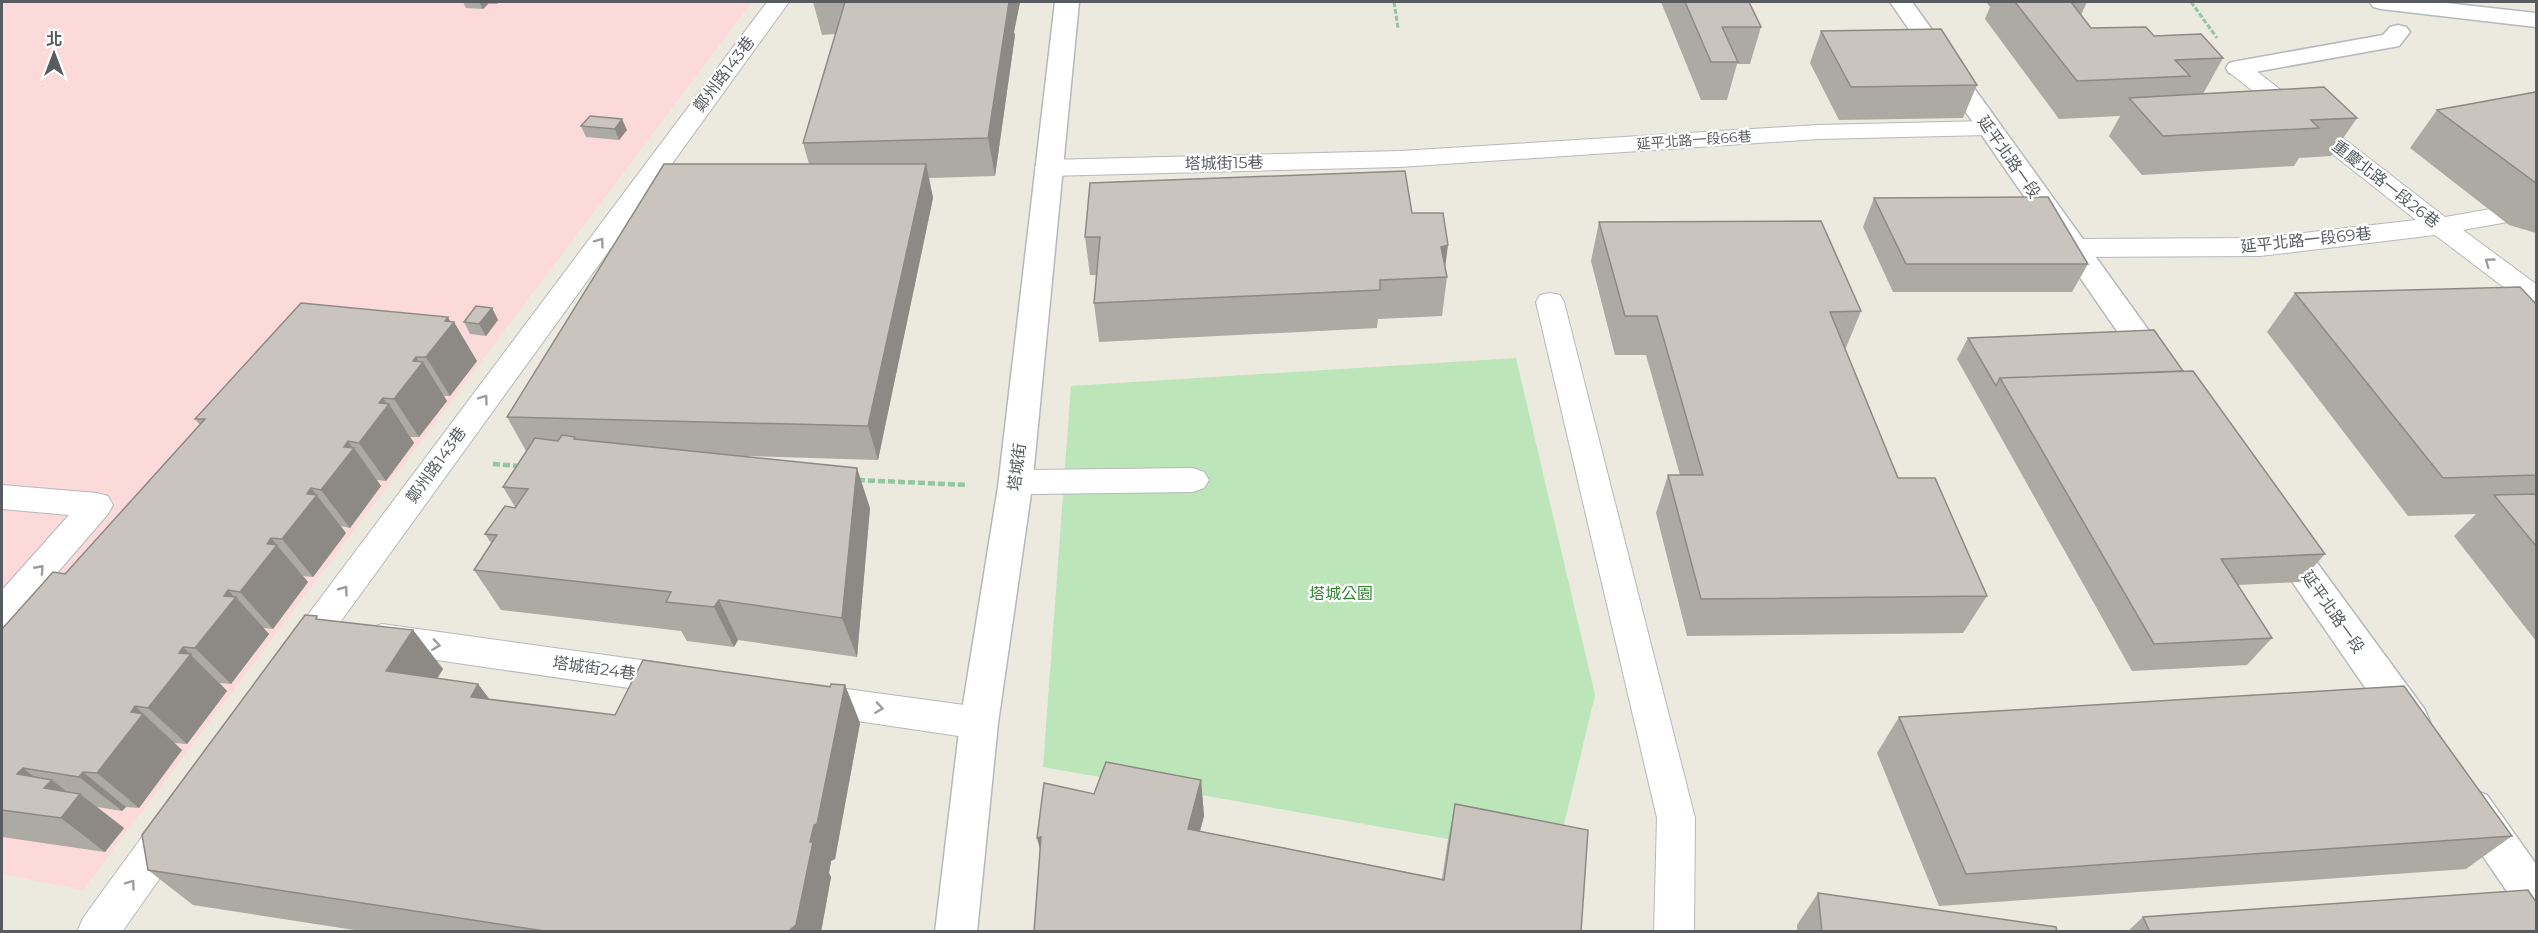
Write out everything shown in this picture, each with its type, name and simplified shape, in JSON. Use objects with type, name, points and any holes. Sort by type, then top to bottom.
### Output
[{"type":"street","name":"塔城街","points":[[956,932],[979,723],[1015,487],[1067,2]]},
{"type":"street","name":"延平北路一段","points":[[1901,2],[2177,393]]},
{"type":"street","points":[[2381,2],[2536,20]]},
{"type":"street","points":[[2238,68],[2391,41],[2398,32]]},
{"type":"street","name":"延平北路一段","points":[[2267,519],[2426,742]]},
{"type":"street","points":[[2453,781],[2536,898]]},
{"type":"lane","name":"鄭州路143巷","points":[[282,676],[778,2]]},
{"type":"lane","name":"重慶北路一段26巷","points":[[2238,68],[2440,226],[2536,297]]},
{"type":"lane","name":"延平北路一段66巷","points":[[1400,159],[1818,132],[1988,128]]},
{"type":"lane","name":"塔城街15巷","points":[[1048,168],[1400,159]]},
{"type":"lane","name":"延平北路一段69巷","points":[[2074,248],[2260,247],[2440,226],[2536,209]]},
{"type":"lane","points":[[1550,302],[1676,818],[1674,932]]},
{"type":"lane","points":[[1015,487],[1030,482],[1193,480]]},
{"type":"lane","points":[[2,497],[98,505],[2,613]]},
{"type":"lane","name":"塔城街24巷","points":[[316,628],[707,684]]},
{"type":"lane","points":[[778,694],[979,723]]},
{"type":"lane","points":[[97,932],[186,808]]},
{"type":"path","points":[[1394,2],[1398,28]]},
{"type":"path","points":[[438,462],[532,466]]},
{"type":"path","points":[[850,480],[1015,487]]},
{"type":"shaded area","points":[[2,2],[752,2],[83,890],[2,874]]},
{"type":"green space","name":"塔城公園","points":[[1516,358],[1595,695],[1556,858],[1043,767],[1071,386]]},
{"type":"building","points":[[845,2],[1009,2],[988,138],[803,143]]},
{"type":"building","points":[[1685,2],[1749,2],[1761,27],[1722,27],[1738,62],[1711,62]]},
{"type":"building","points":[[2015,2],[2071,2],[2091,28],[2146,27],[2154,36],[2201,34],[2223,58],[2175,60],[2190,76],[2077,81]]},
{"type":"building","points":[[1941,29],[1977,85],[1851,87],[1821,31]]},
{"type":"building","points":[[2324,87],[2357,118],[2311,120],[2319,128],[2163,136],[2129,98]]},
{"type":"building","points":[[2536,92],[2536,183],[2437,110]]},
{"type":"building","points":[[590,116],[622,119],[615,129],[581,126]]},
{"type":"building","points":[[664,164],[926,164],[868,426],[507,417]]},
{"type":"building","points":[[1405,171],[1412,213],[1443,213],[1448,245],[1441,247],[1447,277],[1380,280],[1380,290],[1094,303],[1100,237],[1085,237],[1090,183]]},
{"type":"building","points":[[2048,197],[2088,264],[1906,264],[1874,198]]},
{"type":"building","points":[[1821,221],[1861,311],[1830,312],[1898,478],[1935,478],[1987,596],[1701,599],[1668,475],[1703,475],[1657,316],[1625,316],[1599,222]]},
{"type":"building","points":[[2520,287],[2536,304],[2536,475],[2443,478],[2295,293]]},
{"type":"building","points":[[301,303],[448,317],[445,321],[454,322],[426,357],[416,357],[413,361],[423,362],[394,399],[383,398],[379,403],[389,404],[359,443],[348,441],[344,447],[354,448],[321,490],[311,488],[307,494],[317,495],[282,539],[271,538],[267,544],[277,545],[240,592],[228,590],[224,596],[236,597],[195,648],[183,647],[179,653],[191,654],[148,708],[135,706],[131,712],[143,714],[97,773],[83,772],[79,777],[23,768],[17,774],[52,780],[44,788],[80,794],[61,818],[2,810],[2,629],[53,572],[65,574],[205,419],[195,419]]},
{"type":"building","points":[[476,306],[492,308],[479,324],[464,322]]},
{"type":"building","points":[[2154,330],[2183,371],[2000,378],[1996,386],[1968,338]]},
{"type":"building","points":[[2193,371],[2325,554],[2221,559],[2272,638],[2154,644],[2000,378]]},
{"type":"building","points":[[562,435],[575,437],[574,439],[857,468],[842,618],[719,600],[714,607],[666,602],[671,592],[474,570],[497,535],[485,534],[505,506],[515,508],[528,489],[503,487],[535,438],[558,441]]},
{"type":"building","points":[[2536,494],[2536,546],[2494,495]]},
{"type":"building","points":[[305,615],[317,616],[316,619],[413,630],[386,671],[478,684],[471,697],[615,715],[643,660],[830,687],[831,684],[845,685],[817,824],[814,825],[810,842],[813,842],[796,925],[787,932],[551,932],[148,870],[142,835]]},
{"type":"building","points":[[2404,686],[2512,836],[1966,874],[1899,717]]},
{"type":"building","points":[[1106,762],[1201,780],[1188,829],[1444,880],[1455,804],[1588,830],[1581,932],[1034,932],[1041,837],[1037,838],[1044,783],[1094,794]]},
{"type":"building","points":[[2528,890],[2536,902],[2536,932],[2150,932],[2143,917]]},
{"type":"building","points":[[1818,893],[2056,927],[2057,932],[1822,932]]}]
